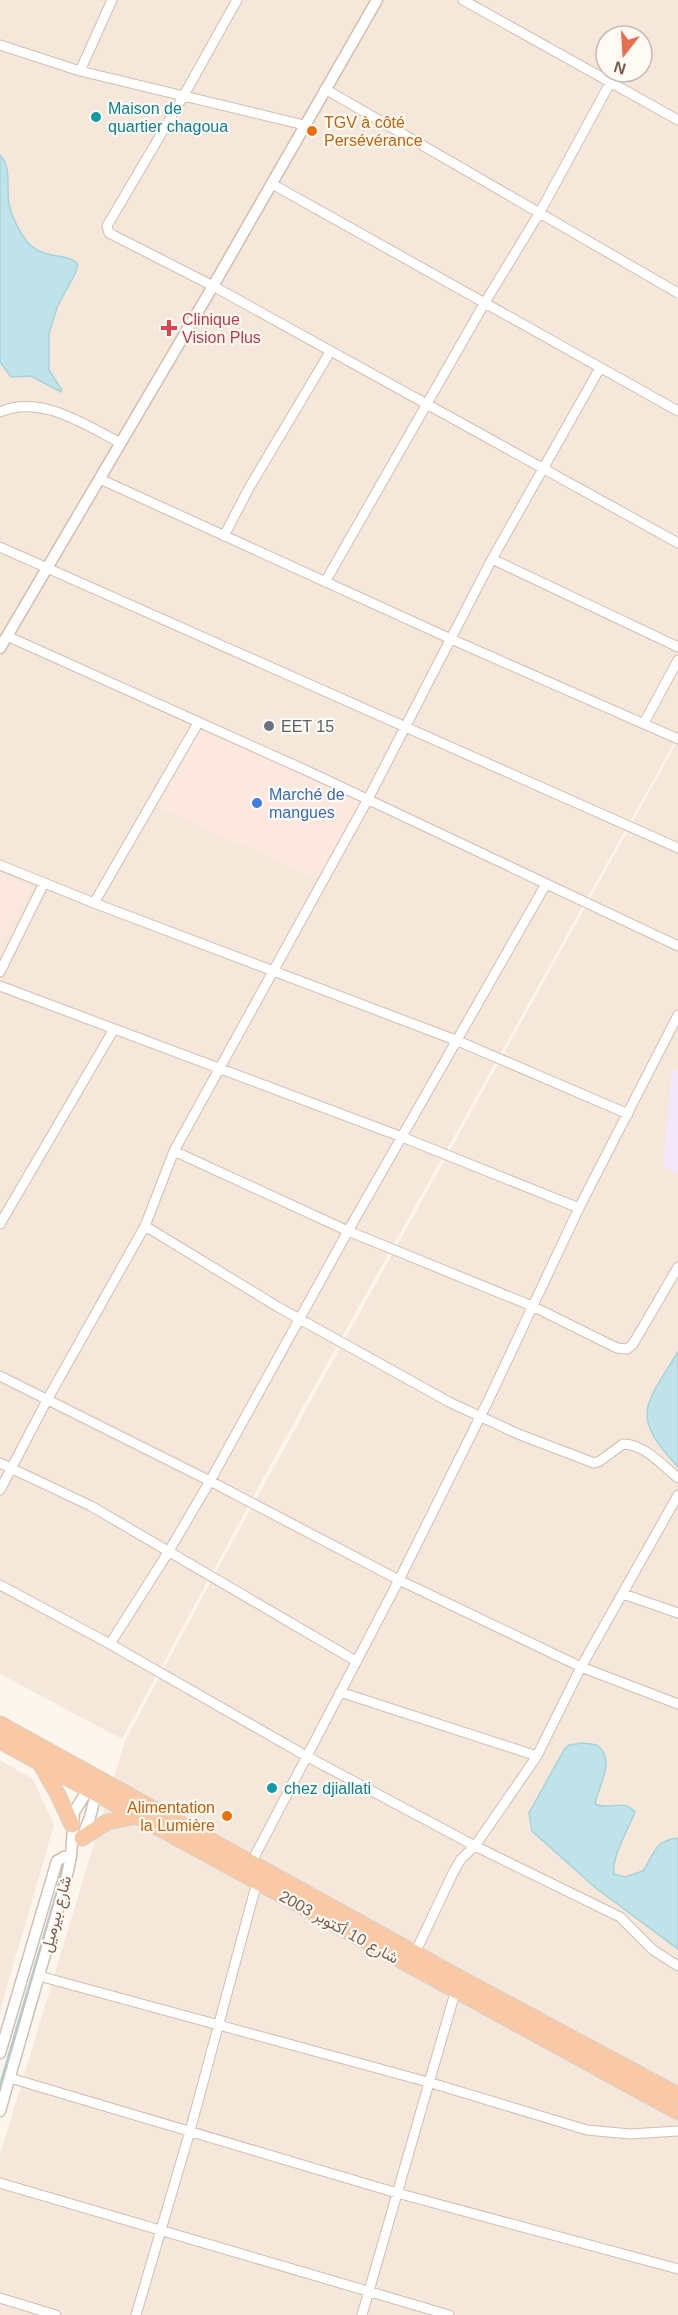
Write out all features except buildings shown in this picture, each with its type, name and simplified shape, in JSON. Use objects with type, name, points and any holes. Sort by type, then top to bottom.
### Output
[{"type":"highway","name":"شارع 10 أكتوبر 2003","points":[[0,1724],[95,1785],[251,1874],[415,1953],[458,1984],[678,2112]]},
{"type":"highway","name":"شارع 10 أكتوبر 2003","points":[[0,1741],[39,1763],[95,1785],[137,1816],[458,1984],[678,2095]]},
{"type":"highway","points":[[39,1763],[72,1825]]},
{"type":"highway","points":[[82,1838],[107,1822],[137,1816]]},
{"type":"street","points":[[80,71],[112,0]]},
{"type":"street","points":[[237,0],[107,226],[109,233],[114,238],[213,286],[428,404],[544,471],[678,543]]},
{"type":"street","points":[[0,648],[213,286],[377,0]]},
{"type":"street","points":[[463,0],[594,74]]},
{"type":"street","points":[[0,45],[80,71],[304,125]]},
{"type":"street","points":[[325,582],[484,304],[540,212],[609,84]]},
{"type":"street","points":[[612,84],[678,120]]},
{"type":"street","points":[[325,89],[678,293]]},
{"type":"street","points":[[272,184],[678,411]]},
{"type":"street","points":[[224,536],[249,488],[330,352]]},
{"type":"street","points":[[0,1490],[47,1400],[145,1226],[174,1151],[368,799],[492,559],[544,471],[600,368]]},
{"type":"street","points":[[0,412],[21,407],[50,410],[70,417],[121,443]]},
{"type":"street","points":[[100,479],[451,639],[678,739]]},
{"type":"street","points":[[0,547],[678,848]]},
{"type":"street","points":[[492,559],[678,647]]},
{"type":"street","points":[[7,636],[368,799],[678,946]]},
{"type":"street","points":[[644,723],[678,660]]},
{"type":"street","points":[[94,903],[198,723]]},
{"type":"street","points":[[0,865],[458,1041],[628,1114]]},
{"type":"street","points":[[0,972],[44,883]]},
{"type":"street","points":[[110,1644],[210,1481],[348,1231],[546,884]]},
{"type":"street","points":[[0,986],[402,1137],[579,1208]]},
{"type":"street","points":[[136,2315],[219,2025],[251,1874],[340,1692],[480,1417],[579,1208],[678,1015]]},
{"type":"street","points":[[0,1224],[114,1029]]},
{"type":"street","points":[[174,1151],[348,1231],[532,1306],[617,1348],[627,1349],[633,1344],[678,1267]]},
{"type":"street","points":[[145,1226],[300,1319],[480,1417],[594,1463],[623,1444],[631,1444],[678,1478]]},
{"type":"street","points":[[0,1376],[210,1481],[399,1580],[581,1667],[678,1704]]},
{"type":"street","points":[[0,1463],[91,1506],[356,1661]]},
{"type":"street","points":[[415,1953],[461,1859],[475,1846],[537,1756],[581,1667],[678,1495]]},
{"type":"street","points":[[0,1585],[110,1644],[308,1757],[475,1846],[620,1917],[653,1950],[678,1966]]},
{"type":"street","points":[[623,1594],[678,1612]]},
{"type":"street","points":[[340,1692],[537,1756]]},
{"type":"street","points":[[71,1856],[72,1825],[76,1806],[95,1785]]},
{"type":"street","points":[[71,1856],[82,1838],[95,1785]]},
{"type":"street","name":"شارع بيرميل","points":[[0,2053],[57,1861],[71,1856],[0,2111]]},
{"type":"street","points":[[39,1976],[428,2082],[587,2130],[630,2134],[678,2131]]},
{"type":"street","points":[[362,2315],[458,1984]]},
{"type":"street","points":[[10,2078],[397,2193],[678,2269]]},
{"type":"street","points":[[0,2183],[449,2315]]},
{"type":"street","points":[[0,2298],[56,2315]]},
{"type":"shaded area","points":[[0,0],[678,0],[678,736],[272,1462],[122,1739],[0,1674]]},
{"type":"shaded area","name":"Marché de mangues","points":[[200,728],[360,801],[319,879],[155,806]]},
{"type":"shaded area","points":[[678,740],[678,2315],[0,2315],[0,2155],[125,1741],[224,1557]]},
{"type":"shaded area","points":[[0,875],[32,887],[0,945]]},
{"type":"shaded area","points":[[672,1070],[678,1071],[678,1173],[663,1167]]},
{"type":"shaded area","points":[[0,1760],[33,1779],[54,1825],[0,2011]]},
{"type":"water","points":[[0,155],[6,165],[11,211],[16,225],[27,242],[43,253],[73,260],[78,264],[58,305],[49,333],[49,370],[62,390],[61,392],[31,376],[11,377],[0,362]]},
{"type":"water","points":[[678,1352],[678,1467],[653,1435],[647,1411],[650,1399]]},
{"type":"water","points":[[583,1743],[597,1745],[606,1758],[605,1773],[595,1804],[626,1806],[635,1812],[615,1859],[614,1874],[625,1877],[643,1871],[659,1845],[678,1838],[678,1949],[597,1889],[532,1831],[529,1813],[564,1750],[569,1745]]},
{"type":"waterway","points":[[0,2086],[58,1889],[64,1860]]},
{"type":"place","name":"Maison de quartier chagoua","points":[[96,117]]},
{"type":"place","name":"TGV à côté Persévérance","points":[[312,131]]},
{"type":"place","name":"Clinique Vision Plus","points":[[169,328]]},
{"type":"place","name":"EET 15","points":[[269,726]]},
{"type":"place","name":"Marché de mangues","points":[[257,803]]},
{"type":"place","name":"chez djiallati","points":[[272,1788]]},
{"type":"place","name":"Alimentation la Lumière","points":[[227,1816]]}]
